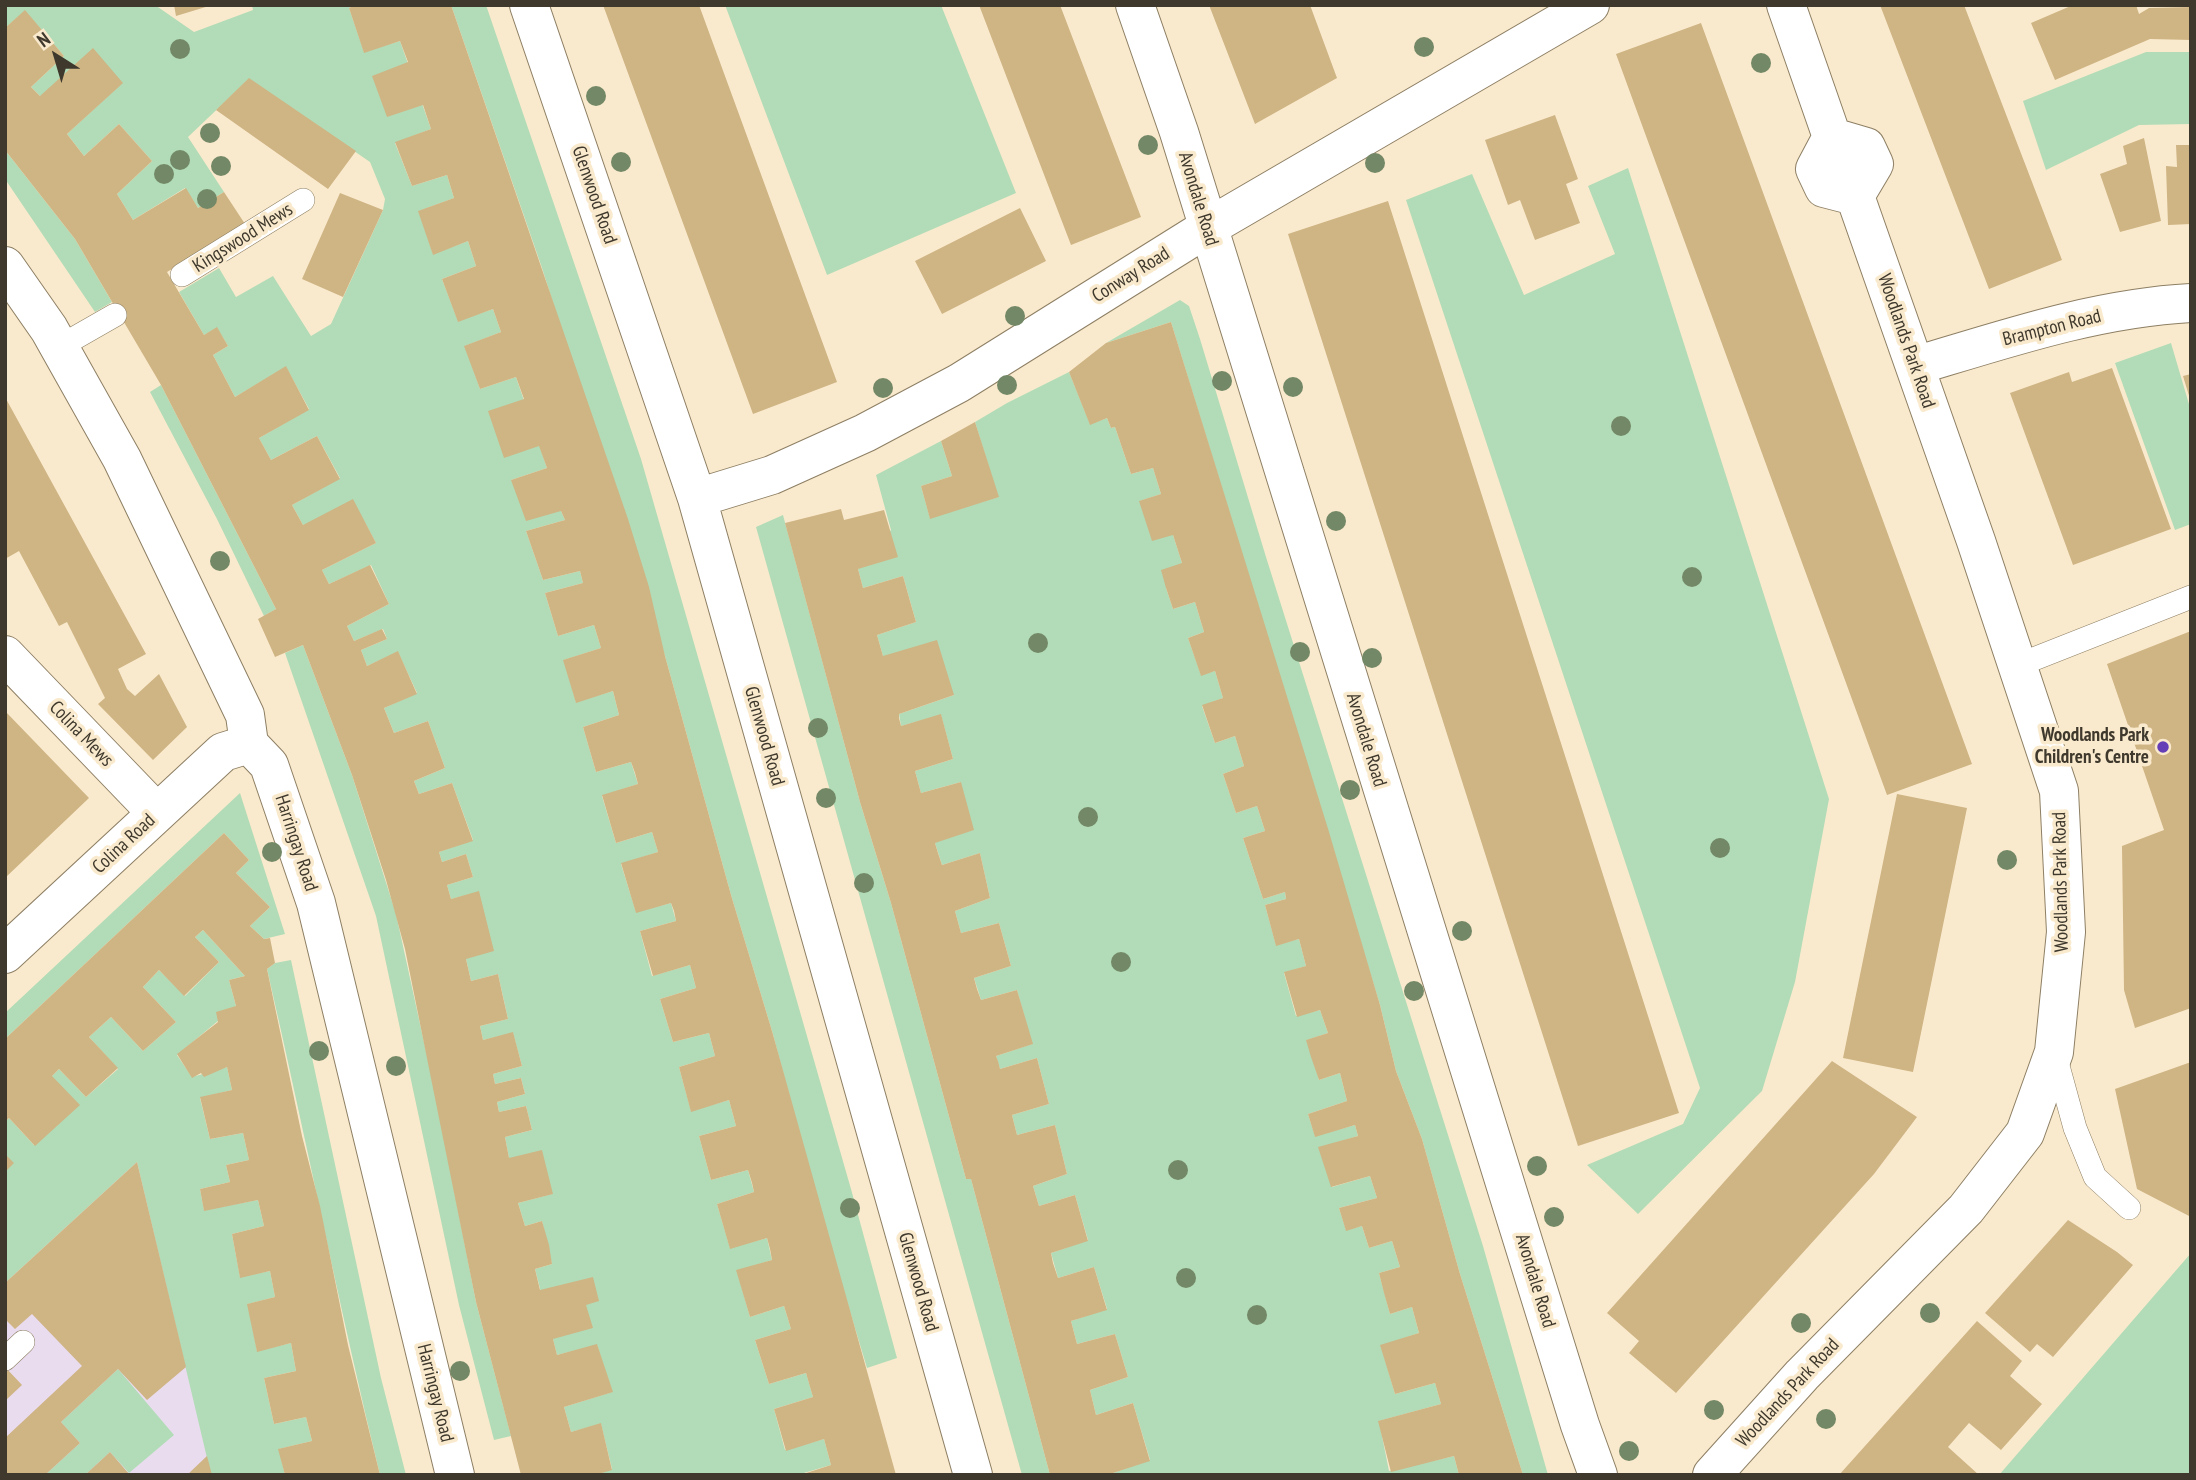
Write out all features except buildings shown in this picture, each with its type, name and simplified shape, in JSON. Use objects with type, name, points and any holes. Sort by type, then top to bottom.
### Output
[{"type":"street","name":"Glenwood Road","points":[[529,5],[696,498],[973,1475]]},
{"type":"street","name":"Avondale Road","points":[[1135,5],[1179,132],[1580,1425],[1598,1475]]},
{"type":"street","name":"Conway Road","points":[[696,498],[772,475],[865,433],[959,383],[1207,228],[1590,5]]},
{"type":"street","name":"Woodlands Park Road","points":[[1712,1475],[1802,1375],[1966,1209],[2025,1133],[2054,1052],[2066,932],[2059,791],[1976,541],[1855,196],[1874,164],[1866,147],[1832,137],[1786,5]]},
{"type":"street","name":"Harringay Road","points":[[5,266],[49,328],[122,458],[245,715],[249,744],[269,765],[316,903],[456,1475]]},
{"type":"street","name":"Brampton Road","points":[[1915,366],[2049,326],[2150,305],[2191,303]]},
{"type":"street","name":"Colina Mews","points":[[5,655],[157,813]]},
{"type":"street","name":"Colina Road","points":[[5,954],[223,752],[249,744]]},
{"type":"lane","name":"Kingswood Mews","points":[[182,275],[303,200]]},
{"type":"lane","points":[[59,346],[115,315]]},
{"type":"lane","points":[[2016,666],[2191,597]]},
{"type":"lane","points":[[2054,1052],[2075,1128],[2095,1177],[2129,1208]]},
{"type":"lane","points":[[5,1359],[23,1342]]},
{"type":"shaded area","points":[[137,1162],[212,1475],[5,1475],[5,1283]]},
{"type":"green space","points":[[5,5],[155,5],[194,32],[253,10],[252,5],[355,5],[349,8],[364,52],[400,41],[431,129],[395,143],[412,186],[447,175],[454,198],[419,211],[433,254],[468,241],[476,266],[442,279],[458,321],[493,309],[501,332],[465,346],[480,389],[516,377],[547,468],[511,480],[561,511],[565,520],[526,531],[543,580],[580,571],[583,583],[545,593],[558,636],[594,625],[601,648],[564,660],[576,702],[613,691],[619,715],[583,727],[596,772],[631,762],[638,784],[602,796],[616,843],[652,832],[658,852],[621,864],[636,912],[671,903],[676,921],[640,931],[652,976],[690,965],[696,988],[660,999],[673,1042],[709,1033],[715,1056],[679,1067],[691,1111],[729,1100],[736,1126],[699,1136],[711,1180],[748,1170],[754,1192],[717,1204],[730,1248],[767,1238],[772,1260],[737,1271],[750,1317],[784,1306],[791,1329],[755,1340],[769,1384],[806,1373],[813,1397],[774,1409],[785,1450],[824,1439],[831,1465],[797,1475],[595,1475],[612,1469],[601,1424],[571,1432],[564,1407],[612,1392],[597,1345],[557,1355],[535,1269],[552,1264],[542,1221],[525,1226],[518,1203],[552,1194],[509,1158],[505,1137],[532,1130],[526,1106],[499,1112],[497,1102],[525,1094],[521,1078],[495,1084],[493,1074],[522,1066],[513,1033],[483,1040],[480,1026],[508,1019],[498,974],[471,981],[466,959],[479,892],[451,899],[447,885],[473,877],[466,854],[442,862],[439,852],[473,840],[452,783],[419,794],[414,781],[445,768],[428,721],[394,733],[384,708],[417,693],[398,652],[367,666],[361,650],[387,639],[383,629],[354,641],[347,626],[389,604],[371,565],[329,584],[322,570],[376,543],[364,521],[303,525],[292,505],[340,478],[317,436],[271,460],[259,438],[309,409],[286,367],[235,397],[213,355],[228,346],[217,328],[204,335],[179,292],[219,268],[236,297],[273,276],[311,336],[331,324],[383,210],[385,199],[370,162],[249,79],[188,137],[224,192],[198,208],[185,188],[133,220],[117,194],[152,161],[119,124],[84,156],[67,134],[122,83],[40,96],[31,87],[64,56],[25,11],[5,28]]},
{"type":"green space","points":[[451,5],[486,5],[641,459],[897,1358],[867,1368],[827,1235],[665,656],[542,268]]},
{"type":"green space","points":[[725,5],[941,5],[1016,193],[827,275]]},
{"type":"green space","points":[[2146,52],[2191,52],[2191,124],[2139,125],[2046,170],[2023,101]]},
{"type":"green space","points":[[5,150],[75,239],[112,302],[95,312],[5,179]]},
{"type":"green space","points":[[1628,168],[1829,799],[1795,982],[1762,1091],[1638,1214],[1587,1165],[1683,1124],[1700,1088],[1406,200],[1472,174],[1524,295],[1615,254],[1588,186]]},
{"type":"green space","points":[[1180,300],[1189,306],[1200,339],[1483,1246],[1548,1475],[1523,1475],[1460,1274],[1422,1139],[1396,1071],[1380,1005],[1171,322],[1106,343]]},
{"type":"green space","points":[[2171,343],[2191,411],[2191,524],[2175,530],[2115,363]]},
{"type":"green space","points":[[1069,372],[1090,424],[1107,418],[1111,428],[1115,427],[1131,474],[1153,468],[1161,494],[1140,501],[1173,535],[1182,563],[1166,588],[1173,609],[1195,602],[1204,632],[1188,638],[1201,675],[1215,671],[1223,698],[1202,706],[1215,743],[1235,736],[1244,766],[1223,774],[1236,813],[1257,806],[1265,831],[1243,838],[1263,899],[1285,892],[1286,899],[1265,905],[1276,945],[1299,939],[1306,966],[1284,973],[1296,1016],[1320,1010],[1328,1033],[1307,1040],[1319,1080],[1340,1073],[1347,1101],[1308,1114],[1315,1136],[1355,1125],[1358,1136],[1319,1148],[1332,1187],[1370,1176],[1377,1198],[1339,1208],[1346,1230],[1362,1226],[1369,1248],[1392,1241],[1400,1267],[1379,1273],[1390,1314],[1412,1307],[1419,1333],[1381,1346],[1395,1394],[1435,1383],[1441,1404],[1379,1421],[1389,1471],[1454,1456],[1459,1475],[1113,1475],[1150,1460],[1133,1403],[1096,1415],[1090,1390],[1128,1377],[1115,1334],[1077,1344],[1071,1321],[1107,1309],[1094,1267],[1058,1278],[1051,1253],[1088,1240],[1075,1195],[1039,1206],[1033,1186],[1067,1174],[1055,1125],[1017,1135],[1012,1115],[1049,1104],[1037,1058],[1000,1069],[996,1056],[1032,1044],[1017,990],[981,1000],[974,978],[1011,966],[999,923],[961,933],[955,911],[990,898],[980,853],[942,865],[935,843],[961,782],[921,793],[915,771],[953,759],[941,715],[901,726],[899,714],[954,695],[883,656],[877,635],[916,622],[903,576],[863,588],[858,569],[891,530],[876,475],[941,441],[952,476],[921,486],[930,518],[998,497],[975,422]]},
{"type":"green space","points":[[161,385],[276,609],[264,616],[217,519],[150,392]]},
{"type":"green space","points":[[783,515],[966,1179],[971,1179],[1050,1475],[1022,1475],[756,527]]},
{"type":"green space","points":[[303,645],[352,775],[396,914],[476,1302],[511,1436],[494,1440],[459,1305],[376,916],[285,653]]},
{"type":"green space","points":[[240,793],[285,934],[264,939],[250,926],[270,907],[236,873],[249,860],[224,833],[5,1039],[5,1013]]},
{"type":"green space","points":[[203,930],[245,976],[229,980],[236,1006],[177,1055],[192,1077],[227,1067],[232,1090],[200,1098],[210,1139],[243,1133],[249,1160],[226,1165],[230,1182],[200,1189],[204,1210],[258,1200],[264,1226],[232,1234],[240,1277],[270,1271],[275,1297],[248,1304],[257,1351],[291,1343],[296,1371],[264,1378],[274,1424],[306,1417],[312,1441],[279,1449],[285,1475],[211,1475],[137,1162],[5,1283],[5,1122],[9,1118],[34,1145],[52,1076],[59,1069],[86,1097],[118,1069],[89,1037],[111,1017],[143,1051],[176,1022],[143,987],[159,970],[185,996],[219,962],[195,937]]},
{"type":"green space","points":[[291,960],[381,1378],[406,1475],[380,1475],[351,1349],[267,969],[275,963]]},
{"type":"green space","points":[[2191,1253],[2191,1475],[1999,1475]]},
{"type":"green space","points":[[118,1369],[174,1435],[129,1473],[110,1452],[85,1475],[45,1475],[80,1443],[61,1422]]},
{"type":"place","name":"Woodlands Park Children's Centre","points":[[2163,747]]}]
